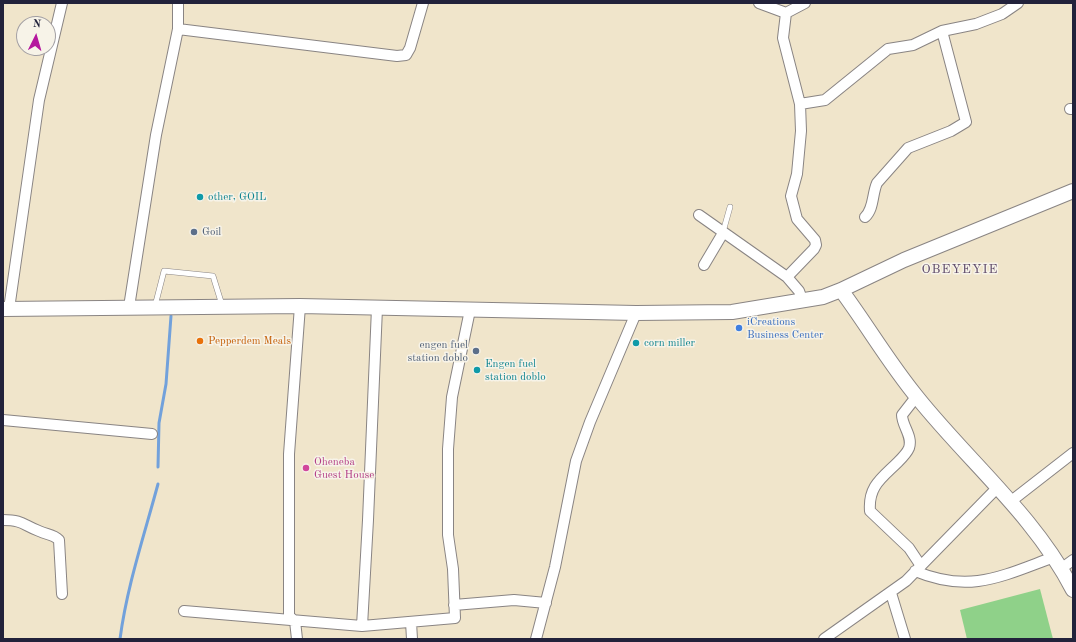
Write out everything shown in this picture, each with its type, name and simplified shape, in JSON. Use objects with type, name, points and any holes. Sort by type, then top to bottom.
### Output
[{"type":"main road","points":[[6,309],[129,306],[300,306],[636,313],[732,312],[774,304],[803,302],[823,297],[842,290],[904,260],[1073,191]]},
{"type":"main road","points":[[842,290],[916,397],[1063,562],[1073,590]]},
{"type":"street","points":[[6,309],[39,100],[62,3]]},
{"type":"street","points":[[129,306],[156,135],[178,29],[178,3]]},
{"type":"street","points":[[178,29],[397,56],[406,55],[410,48],[423,3]]},
{"type":"street","points":[[759,3],[786,13],[805,3]]},
{"type":"street","points":[[800,104],[825,100],[888,50],[913,45],[942,31],[976,24],[1002,14],[1018,3]]},
{"type":"street","points":[[786,13],[783,38],[800,104],[801,131],[797,174],[791,196],[798,218],[815,240],[816,245],[814,249],[787,277]]},
{"type":"street","points":[[865,217],[869,213],[874,190],[878,183],[908,148],[951,131],[966,122],[942,31]]},
{"type":"street","points":[[699,216],[787,277],[799,291],[803,302]]},
{"type":"street","points":[[704,265],[722,233]]},
{"type":"street","points":[[297,639],[295,621],[289,616],[289,454],[300,306]]},
{"type":"street","points":[[362,626],[377,308]]},
{"type":"street","points":[[184,611],[362,626],[455,618],[448,534],[448,449],[452,397],[470,310]]},
{"type":"street","points":[[536,639],[555,567],[576,461],[590,422],[636,313]]},
{"type":"street","points":[[916,397],[902,415],[910,440],[909,448],[904,456],[872,489],[869,500],[870,511],[909,548],[918,569],[934,579],[955,583],[973,583],[1063,562]]},
{"type":"street","points":[[3,420],[152,434]]},
{"type":"street","points":[[1010,502],[1073,453]]},
{"type":"street","points":[[824,639],[891,593],[918,569],[997,488]]},
{"type":"street","points":[[3,520],[22,521],[39,531],[56,536],[60,540],[62,594]]},
{"type":"street","points":[[891,593],[905,639]]},
{"type":"street","points":[[454,605],[514,600],[546,603]]},
{"type":"street","points":[[411,622],[412,639]]},
{"type":"lane","points":[[722,233],[730,207]]},
{"type":"lane","points":[[155,306],[164,271],[213,276],[223,306]]},
{"type":"green space","points":[[1040,589],[1053,639],[967,639],[960,610]]},
{"type":"waterway","points":[[158,467],[159,423],[166,384],[171,316]]},
{"type":"waterway","points":[[120,639],[131,580],[158,484]]},
{"type":"place","name":"other, GOIL","points":[[200,197]]},
{"type":"place","name":"Goil","points":[[194,232]]},
{"type":"place","name":"iCreations Business Center","points":[[739,328]]},
{"type":"place","name":"Pepperdem Meals","points":[[200,341]]},
{"type":"place","name":"corn miller","points":[[636,343]]},
{"type":"place","name":"engen fuel station doblo","points":[[476,351]]},
{"type":"place","name":"Engen fuel station doblo","points":[[477,370]]},
{"type":"place","name":"Oheneba Guest House","points":[[306,468]]},
{"type":"district","name":"OBEYEYIE","points":[[960,270]]}]
